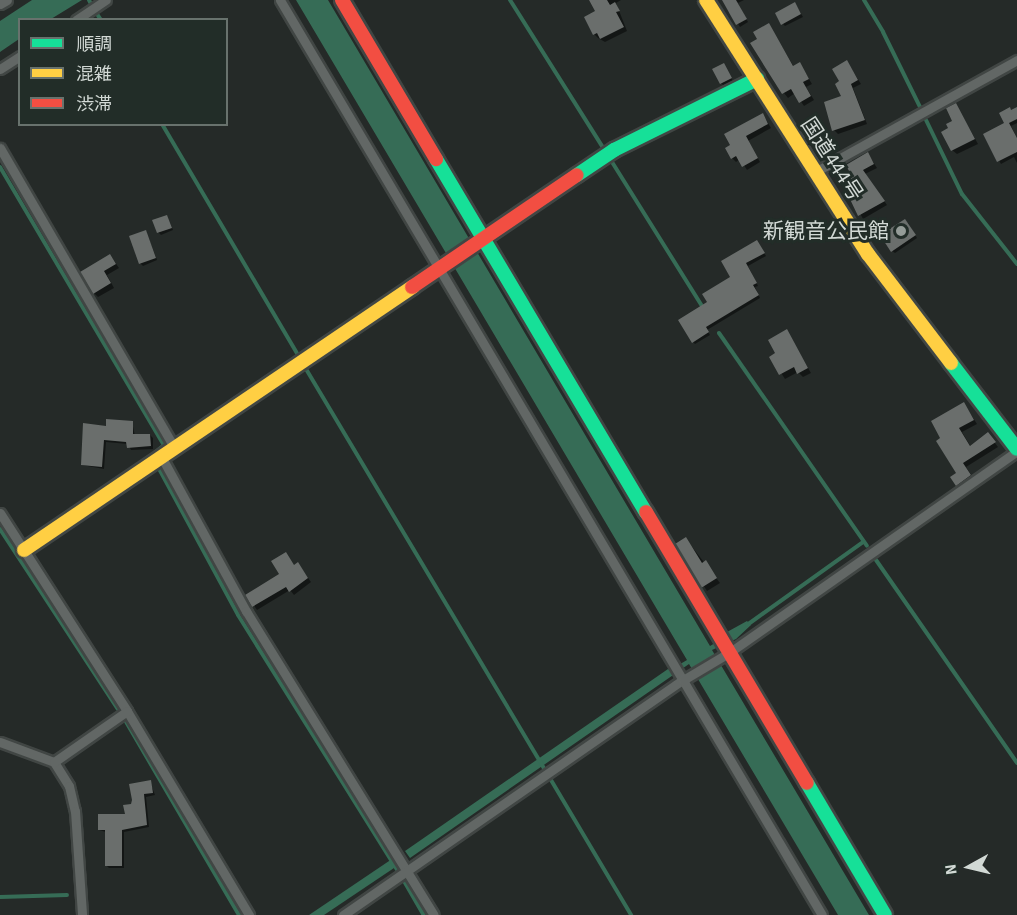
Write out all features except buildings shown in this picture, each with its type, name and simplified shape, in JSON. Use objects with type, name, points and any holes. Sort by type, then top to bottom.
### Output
[{"type":"main road","points":[[342,0],[480,241],[885,915]]},
{"type":"main road","name":"国道444号","points":[[706,0],[815,172],[901,300],[1017,450]]},
{"type":"main road","points":[[24,550],[614,150],[757,79]]},
{"type":"street","points":[[0,4],[7,0]]},
{"type":"street","points":[[79,18],[106,0]]},
{"type":"street","points":[[280,0],[443,267],[822,915]]},
{"type":"street","points":[[0,69],[18,57]]},
{"type":"street","points":[[815,172],[1017,60]]},
{"type":"street","points":[[0,148],[174,447]]},
{"type":"street","points":[[343,915],[403,863],[682,673],[725,647],[1017,450]]},
{"type":"street","points":[[161,456],[246,611],[434,915]]},
{"type":"street","points":[[0,513],[127,711],[249,915]]},
{"type":"street","points":[[54,762],[127,711]]},
{"type":"street","points":[[0,742],[54,762],[69,786],[75,811],[82,915]]},
{"type":"shaded area","points":[[32,0],[82,0],[53,18],[18,18],[18,40],[0,52],[0,21]]},
{"type":"shaded area","points":[[296,0],[328,0],[710,646],[725,637],[727,632],[747,621],[751,625],[736,639],[712,650],[869,915],[838,915],[689,664],[410,858],[405,851],[668,669],[687,660]]},
{"type":"shaded area","points":[[392,859],[397,866],[324,915],[309,915]]},
{"type":"waterway","points":[[89,0],[91,4]]},
{"type":"waterway","points":[[510,0],[604,149]]},
{"type":"waterway","points":[[864,0],[883,32],[920,107]]},
{"type":"waterway","points":[[97,14],[100,18]]},
{"type":"waterway","points":[[926,120],[962,194],[1017,264]]},
{"type":"waterway","points":[[163,126],[298,355]]},
{"type":"waterway","points":[[612,162],[704,309]]},
{"type":"waterway","points":[[0,167],[164,445],[152,455]]},
{"type":"waterway","points":[[719,333],[867,546]]},
{"type":"waterway","points":[[306,369],[544,769]]},
{"type":"waterway","points":[[157,465],[238,615],[398,871]]},
{"type":"waterway","points":[[0,529],[118,709]]},
{"type":"waterway","points":[[747,625],[863,542]]},
{"type":"waterway","points":[[876,560],[1017,763]]},
{"type":"waterway","points":[[125,720],[239,915]]},
{"type":"waterway","points":[[551,780],[631,915]]},
{"type":"waterway","points":[[404,881],[424,915]]},
{"type":"waterway","points":[[0,897],[67,895]]},
{"type":"traffic: fast","points":[[577,175],[614,150],[757,79]]},
{"type":"traffic: fast","points":[[436,159],[646,512]]},
{"type":"traffic: fast","points":[[951,363],[1017,449]]},
{"type":"traffic: fast","points":[[807,783],[885,915]]},
{"type":"traffic: slow","points":[[706,0],[868,254],[951,363]]},
{"type":"traffic: slow","points":[[24,550],[412,287]]},
{"type":"traffic: jam","points":[[342,0],[436,159]]},
{"type":"traffic: jam","points":[[412,287],[577,175]]},
{"type":"traffic: jam","points":[[646,512],[807,783]]},
{"type":"place","name":"新観音公民館","points":[[901,231]]}]
